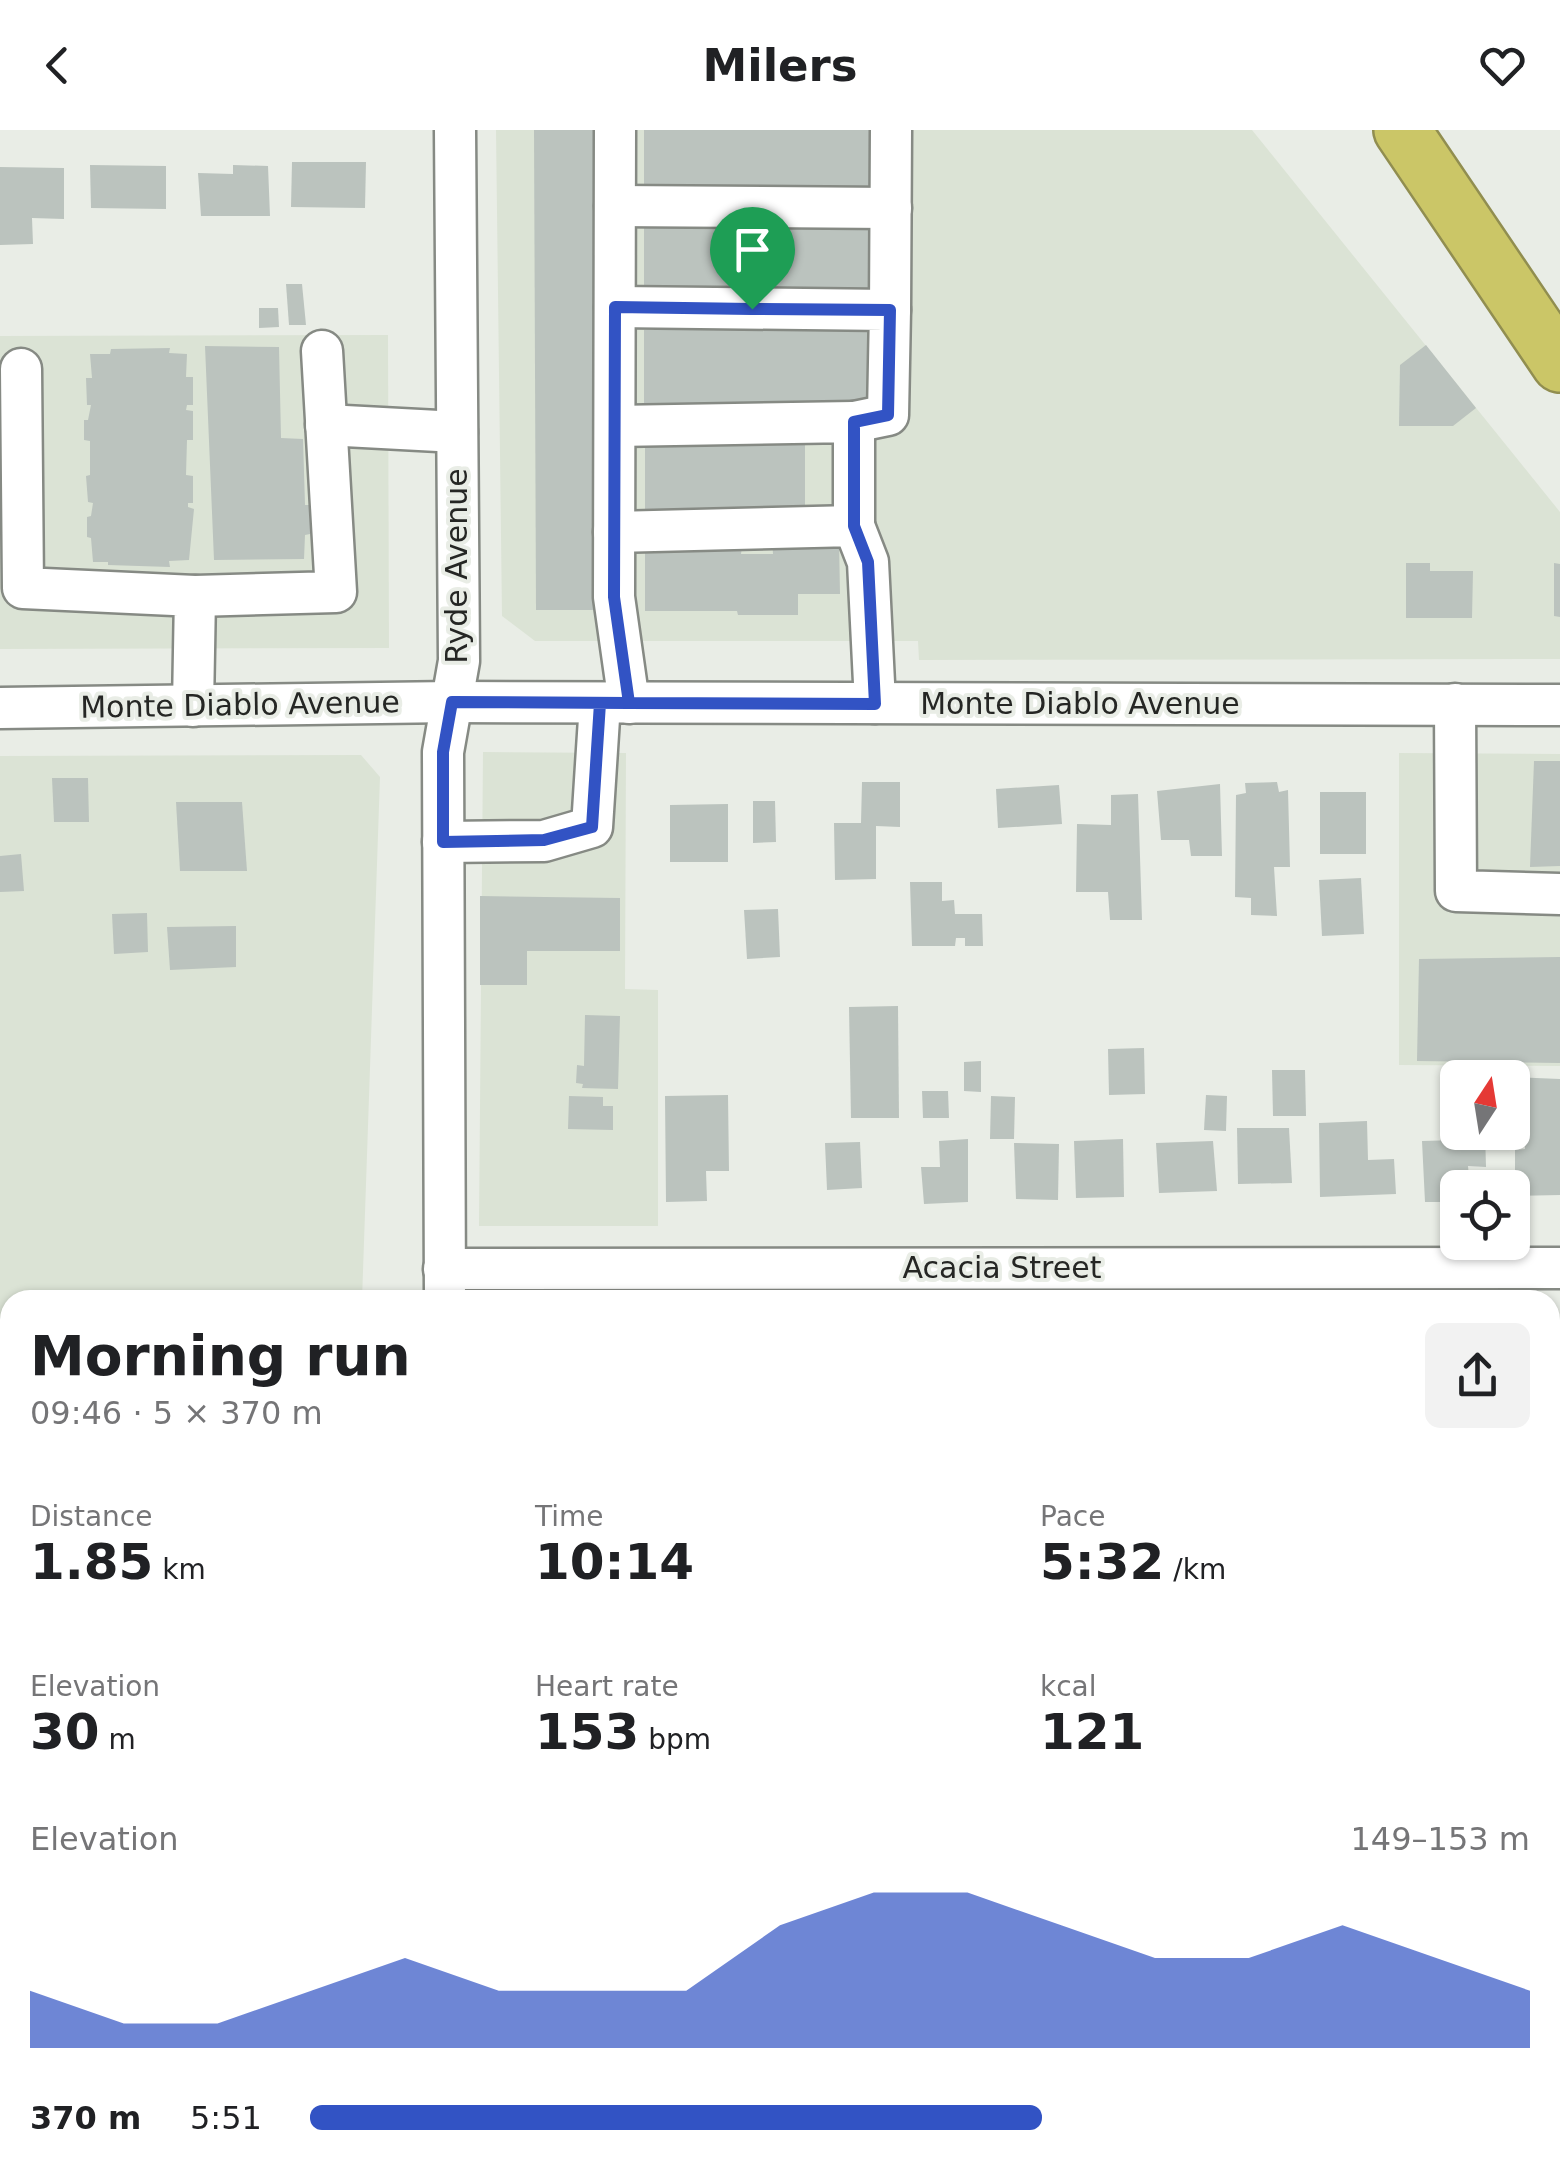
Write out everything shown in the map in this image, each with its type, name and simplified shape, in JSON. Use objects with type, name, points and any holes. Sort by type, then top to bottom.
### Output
[{"type":"highway","points":[[1402,130],[1560,364]]},
{"type":"street","name":"Ryde Avenue","points":[[444,1284],[443,752],[459,662],[455,130]]},
{"type":"street","points":[[443,842],[544,840],[592,827],[614,703],[615,130]]},
{"type":"street","points":[[614,426],[854,422],[888,415],[891,130]]},
{"type":"street","points":[[615,206],[890,208]]},
{"type":"street","points":[[615,307],[890,310]]},
{"type":"street","points":[[21,369],[23,588],[195,596],[336,592],[322,351]]},
{"type":"street","points":[[854,422],[854,526],[868,562],[875,704]]},
{"type":"street","points":[[326,425],[458,432]]},
{"type":"street","points":[[614,532],[854,526]]},
{"type":"street","points":[[193,706],[195,596]]},
{"type":"street","name":"Monte Diablo Avenue","points":[[0,708],[452,702],[1560,705]]},
{"type":"street","points":[[1455,704],[1456,891],[1560,894]]},
{"type":"street","name":"Acacia Street","points":[[444,1284],[1560,1268]]},
{"type":"shaded area","points":[[496,130],[1252,130],[1560,512],[1560,659],[919,660],[918,641],[535,641],[502,616]]},
{"type":"shaded area","points":[[388,335],[389,648],[0,649],[0,336]]},
{"type":"shaded area","points":[[483,752],[626,753],[625,989],[658,990],[658,1226],[479,1226]]},
{"type":"shaded area","points":[[1399,753],[1560,754],[1560,1066],[1530,1066],[1530,1060],[1440,1060],[1440,1065],[1399,1065]]},
{"type":"shaded area","points":[[361,755],[380,777],[362,1290],[0,1290],[0,756]]},
{"type":"building","points":[[534,130],[600,130],[601,610],[536,610]]},
{"type":"building","points":[[644,130],[875,130],[875,195],[644,195]]},
{"type":"building","points":[[292,162],[366,162],[365,208],[291,207]]},
{"type":"building","points":[[90,165],[166,166],[166,209],[91,208]]},
{"type":"building","points":[[233,165],[268,166],[270,216],[201,216],[198,173],[233,174]]},
{"type":"building","points":[[0,167],[64,168],[64,219],[32,218],[33,244],[0,245]]},
{"type":"building","points":[[644,225],[875,226],[876,298],[644,298]]},
{"type":"building","points":[[286,284],[302,284],[306,325],[289,325]]},
{"type":"building","points":[[259,308],[278,308],[279,327],[259,328]]},
{"type":"building","points":[[644,330],[875,330],[875,403],[644,403]]},
{"type":"building","points":[[1426,345],[1476,408],[1453,426],[1399,426],[1400,365]]},
{"type":"building","points":[[205,346],[279,347],[281,438],[303,439],[305,505],[311,505],[304,559],[214,560]]},
{"type":"building","points":[[170,348],[169,353],[187,354],[186,377],[193,377],[193,405],[187,405],[186,410],[193,411],[193,440],[187,440],[186,475],[193,476],[193,503],[188,503],[194,509],[189,560],[169,561],[170,567],[93,562],[91,538],[87,537],[87,517],[91,516],[93,503],[88,502],[86,476],[90,475],[90,441],[84,440],[84,420],[88,420],[91,405],[87,405],[86,378],[92,378],[90,354],[110,354],[111,349]]},
{"type":"building","points":[[645,442],[805,442],[805,514],[645,514]]},
{"type":"building","points":[[772,540],[839,540],[840,594],[798,594],[798,615],[645,611],[645,547],[742,547],[741,554],[773,554]]},
{"type":"building","points":[[1406,563],[1430,563],[1430,571],[1473,571],[1472,618],[1406,618]]},
{"type":"building","points":[[1554,563],[1560,564],[1560,617],[1554,616]]},
{"type":"building","points":[[1534,761],[1560,761],[1560,866],[1530,867]]},
{"type":"building","points":[[52,778],[88,778],[89,822],[54,822]]},
{"type":"building","points":[[862,782],[900,782],[900,827],[876,826],[876,879],[835,880],[834,823],[861,823]]},
{"type":"building","points":[[1277,782],[1279,792],[1288,790],[1290,867],[1274,867],[1277,916],[1251,915],[1251,898],[1235,897],[1236,795],[1246,793],[1245,783]]},
{"type":"building","points":[[1220,784],[1222,856],[1191,856],[1189,840],[1161,840],[1157,791]]},
{"type":"building","points":[[1059,785],[1062,824],[998,828],[996,789]]},
{"type":"building","points":[[1320,792],[1366,792],[1366,854],[1320,854]]},
{"type":"building","points":[[1138,794],[1142,920],[1110,920],[1108,892],[1076,892],[1077,824],[1111,825],[1111,795]]},
{"type":"building","points":[[753,801],[775,801],[776,842],[753,843]]},
{"type":"building","points":[[176,802],[242,802],[247,871],[180,871]]},
{"type":"building","points":[[728,804],[728,862],[670,862],[670,805]]},
{"type":"building","points":[[21,854],[24,891],[0,892],[0,856]]},
{"type":"building","points":[[1361,878],[1364,934],[1322,936],[1319,880]]},
{"type":"building","points":[[910,882],[942,882],[942,901],[954,900],[955,914],[982,914],[983,946],[965,946],[965,938],[956,938],[955,946],[912,946]]},
{"type":"building","points":[[480,896],[620,898],[620,951],[527,951],[527,985],[480,985]]},
{"type":"building","points":[[778,909],[780,957],[747,959],[744,910]]},
{"type":"building","points":[[147,913],[148,952],[114,954],[112,914]]},
{"type":"building","points":[[236,926],[236,967],[170,970],[167,927]]},
{"type":"building","points":[[1560,957],[1560,1063],[1417,1061],[1419,959]]},
{"type":"building","points":[[898,1006],[899,1118],[851,1118],[849,1007]]},
{"type":"building","points":[[585,1015],[620,1016],[618,1089],[582,1088],[583,1084],[576,1083],[577,1065],[584,1066]]},
{"type":"building","points":[[1144,1048],[1145,1094],[1109,1095],[1108,1049]]},
{"type":"building","points":[[981,1061],[981,1092],[964,1091],[964,1062]]},
{"type":"building","points":[[1272,1070],[1305,1070],[1306,1116],[1273,1116]]},
{"type":"building","points":[[1530,1078],[1560,1079],[1560,1195],[1530,1196],[1530,1170],[1515,1170],[1515,1150],[1530,1150]]},
{"type":"building","points":[[922,1091],[948,1091],[949,1118],[923,1118]]},
{"type":"building","points":[[728,1095],[729,1171],[706,1171],[707,1201],[666,1202],[665,1096]]},
{"type":"building","points":[[1206,1095],[1227,1096],[1226,1131],[1204,1130]]},
{"type":"building","points":[[569,1096],[603,1097],[603,1106],[613,1106],[613,1130],[568,1129]]},
{"type":"building","points":[[991,1096],[1015,1097],[1014,1139],[990,1139]]},
{"type":"building","points":[[1367,1121],[1368,1160],[1394,1159],[1396,1194],[1320,1197],[1319,1123]]},
{"type":"building","points":[[1237,1128],[1289,1128],[1292,1183],[1238,1184]]},
{"type":"building","points":[[968,1139],[968,1202],[924,1204],[921,1167],[940,1167],[939,1141]]},
{"type":"building","points":[[1123,1139],[1124,1197],[1076,1198],[1074,1141]]},
{"type":"building","points":[[1440,1140],[1440,1150],[1486,1150],[1486,1167],[1440,1170],[1440,1202],[1425,1202],[1422,1141]]},
{"type":"building","points":[[1213,1141],[1217,1191],[1159,1193],[1156,1143]]},
{"type":"building","points":[[860,1142],[862,1188],[827,1190],[825,1143]]},
{"type":"building","points":[[1014,1143],[1059,1144],[1058,1200],[1016,1199]]},
{"type":"route","points":[[615,307],[752,309],[890,310],[888,415],[854,422],[854,526],[868,562],[875,704],[600,703],[592,827],[544,840],[443,842],[443,752],[452,702],[629,703],[614,597],[615,307]]}]
